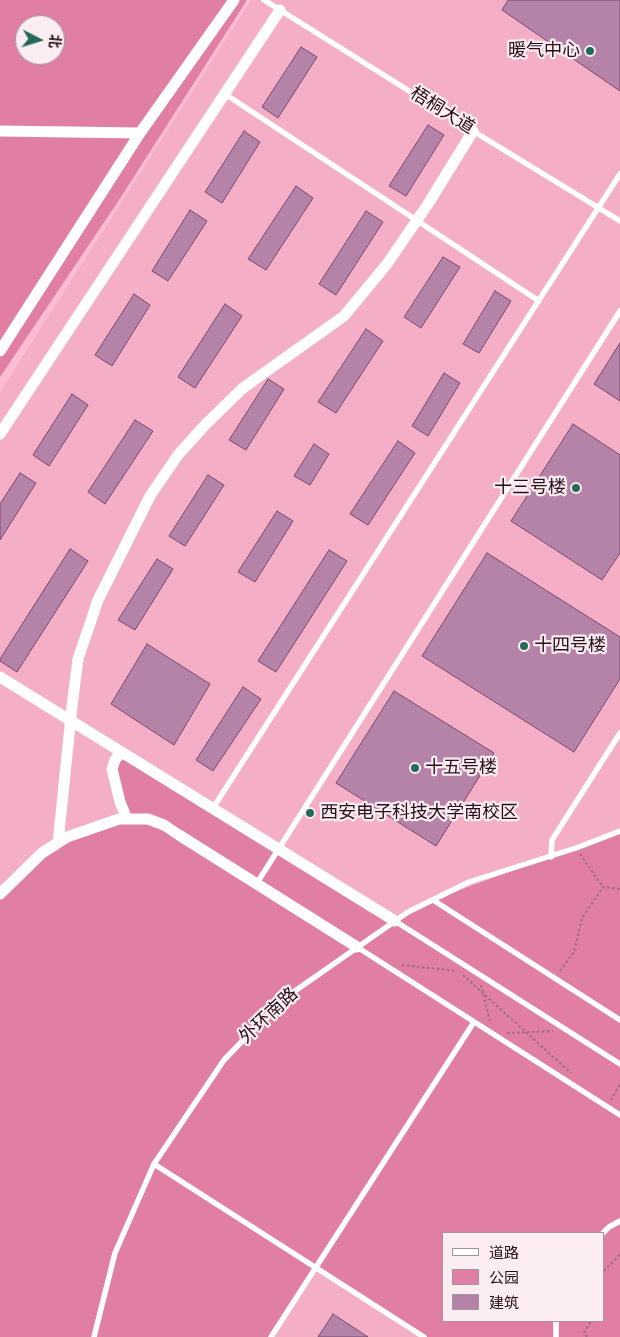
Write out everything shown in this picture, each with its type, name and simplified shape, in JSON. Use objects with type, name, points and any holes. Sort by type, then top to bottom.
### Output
[{"type":"street","points":[[0,351],[140,133],[234,0]]},
{"type":"street","points":[[0,434],[280,10]]},
{"type":"street","points":[[0,131],[140,133]]},
{"type":"street","points":[[58,843],[78,659],[98,600],[150,496],[178,455],[205,425],[243,388],[344,316],[386,264],[416,221],[473,131]]},
{"type":"street","points":[[0,677],[395,921]]},
{"type":"street","points":[[121,752],[112,768],[120,802],[127,819]]},
{"type":"street","points":[[0,894],[42,853],[67,837],[119,819],[148,819],[164,825],[357,947]]},
{"type":"lane","name":"梧桐大道","points":[[264,0],[620,221]]},
{"type":"lane","points":[[225,94],[539,301]]},
{"type":"lane","points":[[213,808],[620,174]]},
{"type":"lane","points":[[257,883],[620,311]]},
{"type":"lane","points":[[551,856],[552,840],[620,733]]},
{"type":"lane","name":"外环南路","points":[[94,1337],[115,1253],[154,1164],[224,1060],[282,1000],[408,912],[469,882],[576,848],[620,831]]},
{"type":"lane","points":[[433,900],[620,1020]]},
{"type":"lane","points":[[395,921],[620,1064]]},
{"type":"lane","points":[[357,947],[620,1115]]},
{"type":"lane","points":[[271,1337],[474,1022]]},
{"type":"lane","points":[[154,1164],[424,1337]]},
{"type":"lane","points":[[604,1232],[620,1221]]},
{"type":"lane","points":[[556,1322],[556,1337]]},
{"type":"path","points":[[576,848],[603,887],[620,889]]},
{"type":"path","points":[[554,978],[574,952],[582,918],[603,887]]},
{"type":"path","points":[[402,965],[478,974],[493,1034],[567,1031]]},
{"type":"path","points":[[453,966],[571,1072]]},
{"type":"path","points":[[607,1106],[620,1084]]},
{"type":"path","points":[[605,1270],[620,1254]]},
{"type":"path","points":[[587,1337],[584,1333],[590,1322]]},
{"type":"shaded area","name":"西安电子科技大学南校区","points":[[251,0],[620,0],[620,1337],[0,1337],[0,392]]},
{"type":"green space","points":[[0,0],[247,0],[119,200],[0,377]]},
{"type":"green space","points":[[121,752],[395,921],[433,900],[620,831],[620,1337],[424,1337],[317,1268],[271,1337],[0,1337],[0,894],[42,853],[119,819],[114,780]]},
{"type":"building","name":"暖气中心","points":[[508,0],[620,0],[620,91],[502,10]]},
{"type":"building","points":[[301,47],[317,57],[278,118],[262,107]]},
{"type":"building","points":[[428,125],[444,135],[406,196],[389,186]]},
{"type":"building","points":[[244,131],[260,142],[222,203],[205,192]]},
{"type":"building","points":[[296,186],[313,198],[266,270],[248,259]]},
{"type":"building","points":[[190,210],[207,221],[168,281],[152,271]]},
{"type":"building","points":[[366,211],[383,222],[336,295],[319,284]]},
{"type":"building","points":[[443,257],[460,267],[421,328],[404,317]]},
{"type":"building","points":[[495,291],[511,301],[479,353],[463,344]]},
{"type":"building","points":[[134,294],[150,305],[112,366],[95,355]]},
{"type":"building","points":[[225,304],[242,316],[195,388],[178,377]]},
{"type":"building","points":[[366,329],[383,341],[336,413],[318,402]]},
{"type":"building","points":[[620,343],[620,401],[594,384]]},
{"type":"building","points":[[444,373],[460,383],[428,436],[412,426]]},
{"type":"building","points":[[268,379],[284,389],[246,450],[229,440]]},
{"type":"building","points":[[72,394],[88,405],[49,466],[33,455]]},
{"type":"building","points":[[135,420],[153,431],[105,504],[88,492]]},
{"type":"building","name":"十三号楼","points":[[573,424],[620,455],[620,553],[602,580],[511,521]]},
{"type":"building","points":[[398,441],[415,453],[368,525],[350,514]]},
{"type":"building","points":[[314,444],[329,454],[310,485],[294,476]]},
{"type":"building","points":[[20,473],[36,483],[0,540],[0,504]]},
{"type":"building","points":[[208,475],[224,485],[185,546],[169,536]]},
{"type":"building","points":[[277,511],[293,521],[255,582],[238,572]]},
{"type":"building","points":[[70,549],[88,561],[17,672],[0,661],[0,659]]},
{"type":"building","points":[[329,550],[347,561],[276,672],[258,661]]},
{"type":"building","name":"十四号楼","points":[[487,553],[620,637],[620,679],[574,752],[422,656]]},
{"type":"building","points":[[157,559],[173,569],[135,630],[118,620]]},
{"type":"building","points":[[147,644],[210,684],[174,745],[111,704]]},
{"type":"building","points":[[243,687],[261,699],[213,771],[196,760]]},
{"type":"building","name":"十五号楼","points":[[394,691],[494,753],[436,846],[336,783]]},
{"type":"building","points":[[333,1314],[368,1337],[318,1337]]},
{"type":"place","name":"暖气中心","points":[[590,51]]},
{"type":"place","name":"十三号楼","points":[[576,488]]},
{"type":"place","name":"十四号楼","points":[[524,646]]},
{"type":"place","name":"十五号楼","points":[[415,768]]},
{"type":"place","name":"西安电子科技大学南校区","points":[[310,813]]}]
